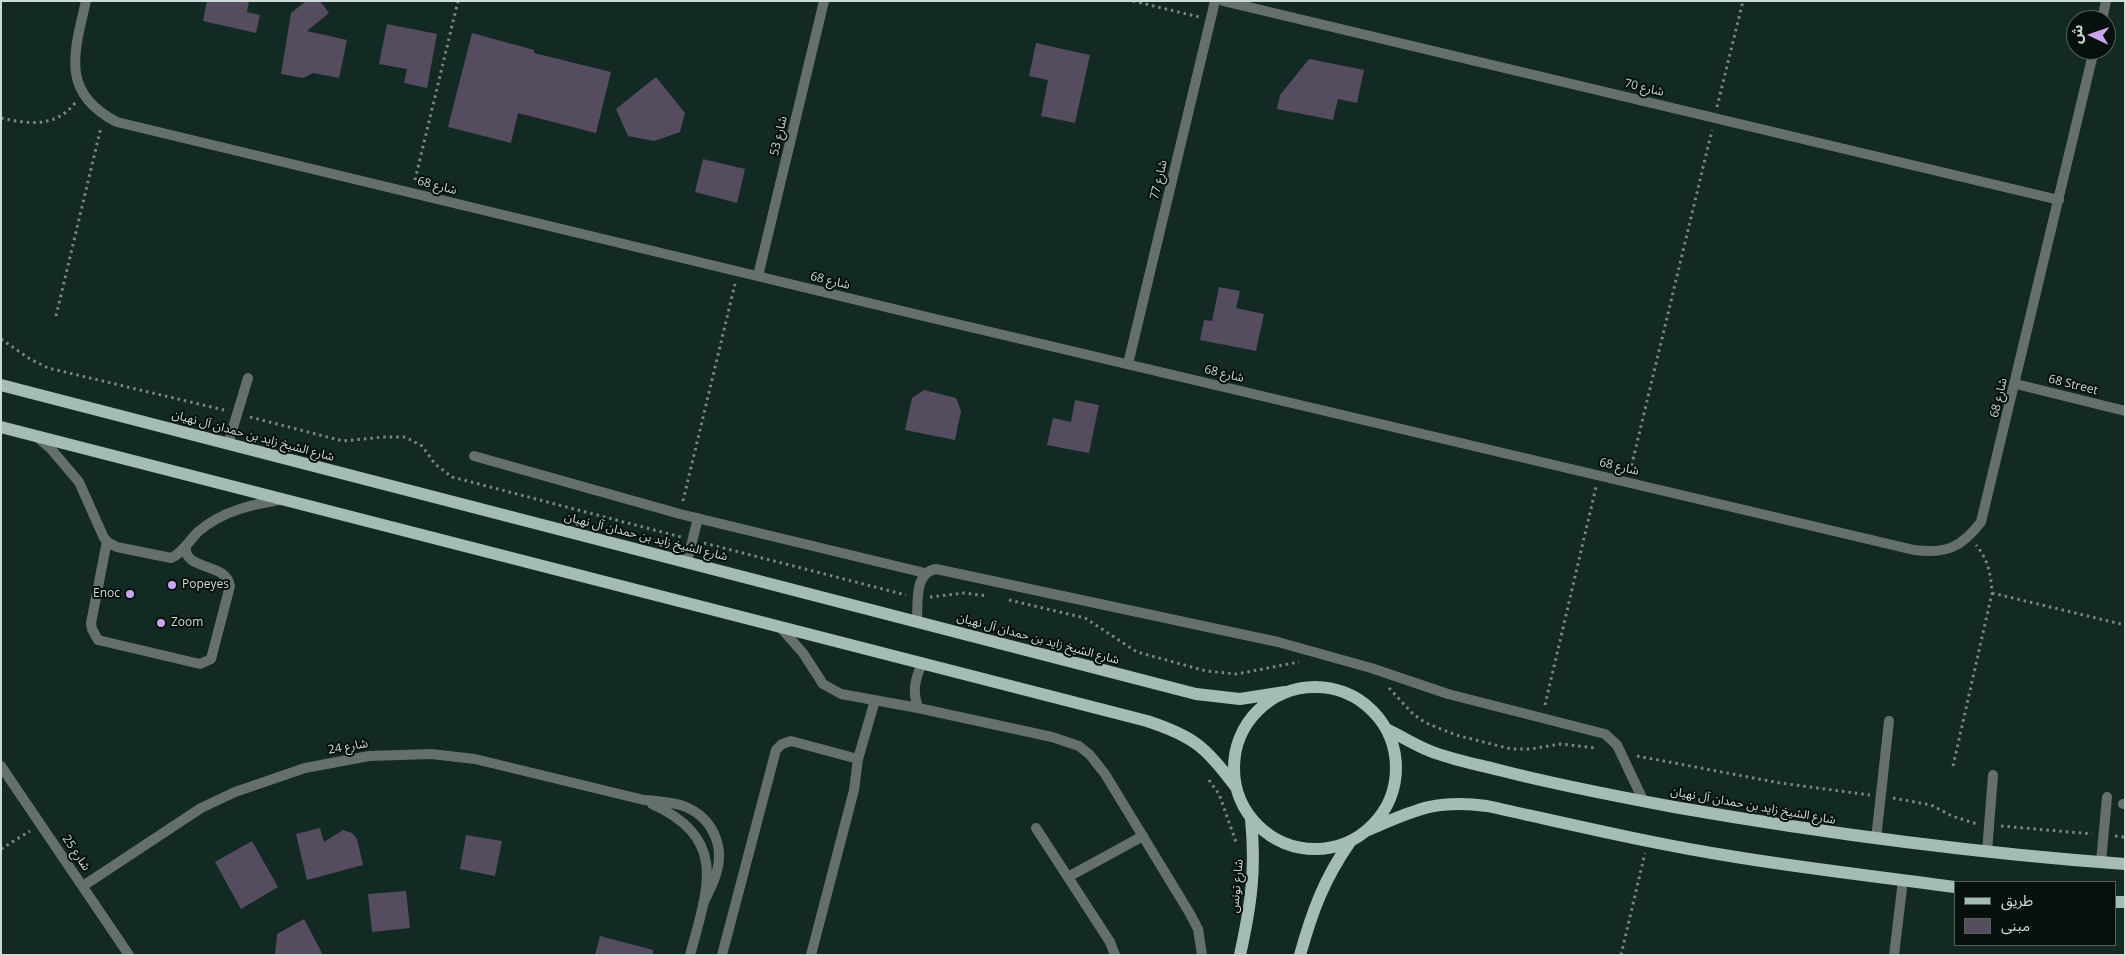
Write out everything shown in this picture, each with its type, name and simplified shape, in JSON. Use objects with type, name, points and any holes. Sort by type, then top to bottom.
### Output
[{"type":"main road","name":"شارع الشيخ زايد بن حمدان آل نهيان","points":[[1,385],[1203,696],[1240,699],[1285,692]]},
{"type":"main road","points":[[1,427],[1147,721],[1174,730],[1201,746],[1235,786]]},
{"type":"main road","points":[[1368,830],[1386,809],[1395,783],[1395,755],[1386,729],[1372,710],[1353,696],[1331,688],[1308,687],[1285,692],[1261,707],[1243,730],[1234,757],[1235,786],[1241,803],[1251,819],[1267,834],[1286,845],[1300,848],[1330,849],[1350,842],[1368,830],[1419,808],[1441,804],[1464,803],[1487,806],[1647,841],[1816,870],[1954,887]]},
{"type":"main road","name":"شارع الشيخ زايد بن حمدان آل نهيان","points":[[1386,729],[1430,751],[1446,756],[1535,779],[1644,802],[1821,832],[1987,852],[2125,864]]},
{"type":"main road","name":"شارع تونس","points":[[1240,955],[1250,909],[1254,879],[1251,819]]},
{"type":"main road","points":[[1300,955],[1319,894],[1350,842]]},
{"type":"street","name":"شارع 68","points":[[86,1],[74,56],[75,75],[83,93],[92,105],[104,115],[117,122],[738,272],[1914,550],[1934,552],[1953,548],[1969,538],[1981,522],[1987,504],[2092,60]]},
{"type":"street","name":"شارع 53","points":[[758,276],[824,1]]},
{"type":"street","name":"شارع 77","points":[[1128,364],[1214,1]]},
{"type":"street","name":"شارع 70","points":[[1223,1],[2059,200]]},
{"type":"street","points":[[228,444],[248,378]]},
{"type":"street","name":"68 Street","points":[[2016,384],[2125,411]]},
{"type":"street","points":[[35,436],[51,449],[79,482],[107,541],[117,547],[166,558],[176,556],[200,530],[229,512],[246,506],[282,500]]},
{"type":"street","points":[[474,456],[680,514],[925,573]]},
{"type":"street","points":[[687,562],[698,518]]},
{"type":"street","points":[[107,541],[91,623],[98,640],[200,664],[211,659],[230,586],[229,581],[222,572],[191,561],[186,553],[186,545]]},
{"type":"street","points":[[917,621],[920,584],[925,573],[930,570],[942,570],[1278,642],[1371,668],[1448,694],[1605,734],[1617,745],[1644,802]]},
{"type":"street","points":[[781,628],[803,653],[823,684],[842,694],[918,708],[1052,737],[1079,746],[1090,755],[1106,774],[1198,929],[1202,955]]},
{"type":"street","points":[[918,708],[914,699],[914,688],[916,676],[922,664]]},
{"type":"street","points":[[811,955],[856,782],[858,759],[875,700]]},
{"type":"street","points":[[1876,839],[1889,721]]},
{"type":"street","points":[[722,955],[776,750],[782,744],[791,741],[858,759]]},
{"type":"street","name":"شارع 24","points":[[83,886],[201,808],[235,792],[305,768],[362,757],[400,753],[453,756],[497,764],[644,800],[665,802],[685,807],[700,816],[714,832],[718,842],[719,862],[703,904]]},
{"type":"street","name":"شارع 25","points":[[1,766],[130,955]]},
{"type":"street","points":[[1987,852],[1994,775]]},
{"type":"street","points":[[2101,862],[2108,798]]},
{"type":"street","name":"شارع 24","points":[[644,800],[679,818],[692,830],[705,852],[706,869],[703,904],[690,955]]},
{"type":"street","points":[[1036,828],[1110,942],[1115,955]]},
{"type":"street","points":[[1068,877],[1143,836]]},
{"type":"street","points":[[1894,955],[1903,880]]},
{"type":"path","points":[[412,193],[458,1]]},
{"type":"path","points":[[1133,1],[1149,3],[1210,19]]},
{"type":"path","points":[[1628,482],[1742,1]]},
{"type":"path","points":[[1,118],[33,124],[53,120],[70,109],[83,93]]},
{"type":"path","points":[[56,316],[104,115]]},
{"type":"path","points":[[680,514],[738,272]]},
{"type":"path","points":[[1542,718],[1599,475]]},
{"type":"path","points":[[1953,766],[1992,593],[1991,577],[1987,563],[1980,549],[1969,538]]},
{"type":"path","points":[[1992,593],[2125,625]]},
{"type":"path","points":[[1371,668],[1413,714],[1440,730],[1511,749],[1532,749],[1551,744],[1570,744],[1620,752]]},
{"type":"path","points":[[1206,775],[1219,794],[1234,832],[1238,848]]},
{"type":"path","points":[[1,849],[40,824]]},
{"type":"path","points":[[1621,955],[1647,841]]},
{"type":"building","points":[[207,1],[249,1],[247,12],[260,15],[256,33],[203,21]]},
{"type":"building","points":[[306,1],[320,1],[329,13],[307,31],[347,40],[339,78],[313,73],[303,78],[281,74],[291,13]]},
{"type":"building","points":[[387,24],[437,34],[427,88],[404,83],[407,69],[379,64]]},
{"type":"building","points":[[472,33],[534,50],[534,53],[611,72],[596,133],[518,113],[511,143],[448,127]]},
{"type":"building","points":[[1036,43],[1090,55],[1075,123],[1041,116],[1048,80],[1029,76]]},
{"type":"building","points":[[1309,59],[1364,70],[1357,103],[1338,99],[1333,120],[1277,109],[1280,95]]},
{"type":"building","points":[[656,77],[685,113],[680,132],[654,141],[628,136],[616,109]]},
{"type":"building","points":[[703,159],[745,169],[737,203],[695,192]]},
{"type":"building","points":[[1219,287],[1240,291],[1236,308],[1264,314],[1256,351],[1200,340],[1204,320],[1212,321]]},
{"type":"building","points":[[924,390],[956,398],[961,411],[955,440],[905,430],[912,398]]},
{"type":"building","points":[[1075,400],[1099,405],[1089,453],[1047,445],[1053,418],[1071,422]]},
{"type":"building","points":[[320,828],[324,842],[343,830],[352,833],[357,839],[363,865],[307,880],[296,834]]},
{"type":"building","points":[[466,835],[502,841],[495,876],[460,869]]},
{"type":"building","points":[[252,841],[278,887],[241,909],[215,862]]},
{"type":"building","points":[[406,891],[410,928],[372,932],[368,894]]},
{"type":"building","points":[[304,919],[323,955],[275,955],[277,934]]},
{"type":"building","points":[[600,936],[653,950],[653,955],[595,955]]},
{"type":"place","name":"Popeyes","points":[[172,585]]},
{"type":"place","name":"Enoc","points":[[130,594]]},
{"type":"place","name":"Zoom","points":[[161,623]]}]
